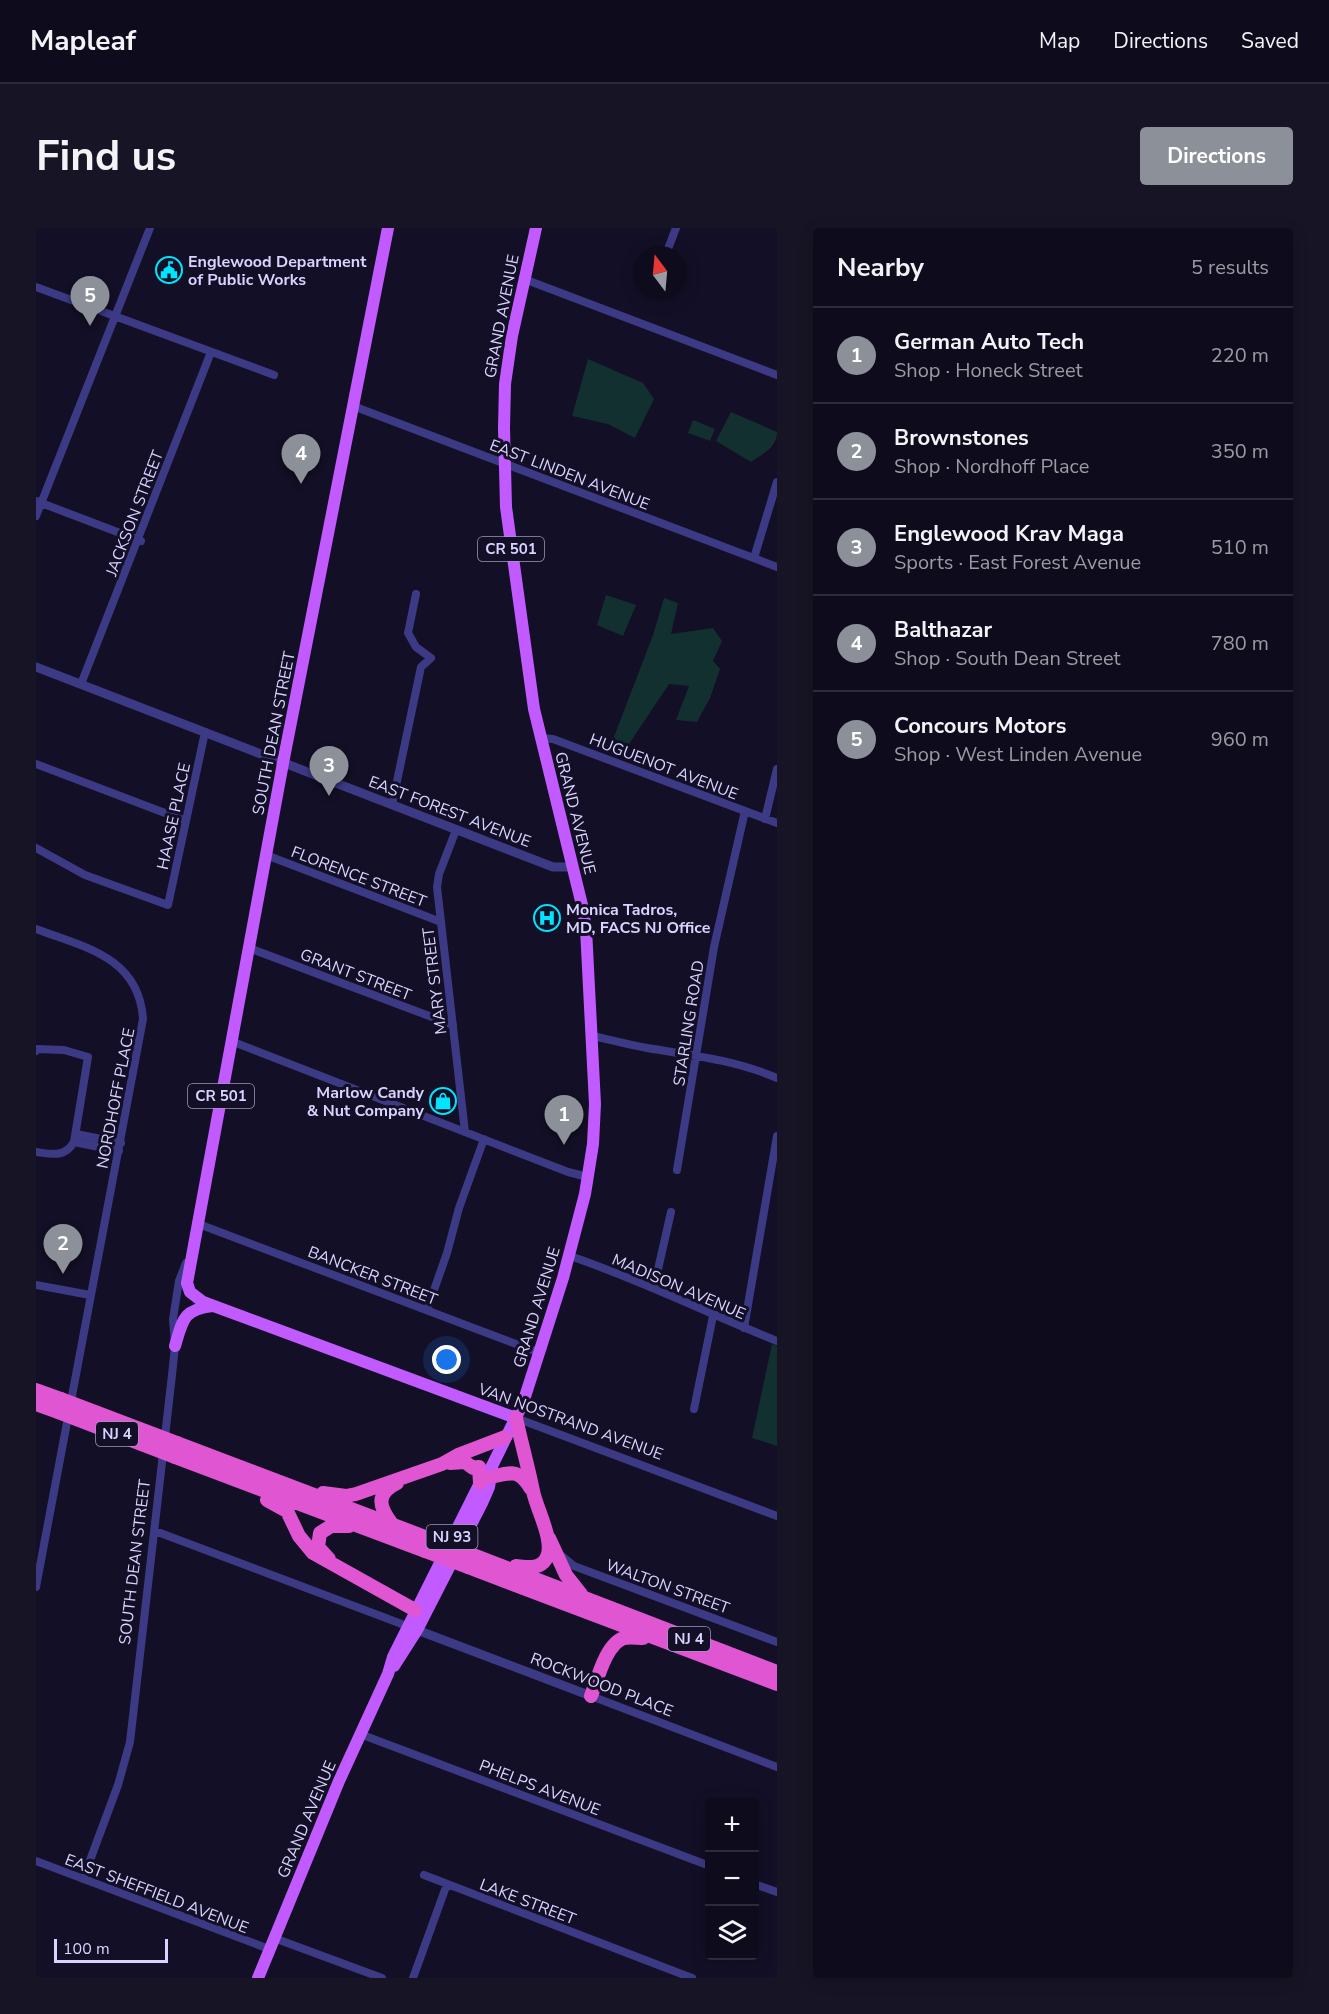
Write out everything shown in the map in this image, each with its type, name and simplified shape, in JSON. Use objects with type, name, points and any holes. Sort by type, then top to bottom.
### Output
[{"type":"highway","name":"NJ 4","points":[[36,1390],[59,1406],[176,1450],[305,1491],[392,1524],[468,1567],[777,1684]]},
{"type":"highway","name":"NJ 4","points":[[36,1404],[59,1406]]},
{"type":"highway","points":[[516,1418],[533,1492],[546,1531],[568,1579],[586,1598]]},
{"type":"highway","points":[[305,1491],[351,1495],[442,1464],[458,1455],[505,1437]]},
{"type":"highway","name":"NJ 4","points":[[176,1450],[229,1477],[359,1526],[429,1545],[468,1552],[777,1672]]},
{"type":"highway","points":[[442,1464],[462,1461],[473,1468],[479,1467],[488,1475],[517,1473],[524,1478],[533,1492]]},
{"type":"highway","points":[[392,1524],[383,1511],[382,1497],[389,1487],[410,1476]]},
{"type":"highway","points":[[229,1477],[287,1511],[299,1536],[307,1547],[320,1558],[415,1610]]},
{"type":"highway","points":[[332,1563],[318,1547],[320,1533],[331,1526],[359,1526]]},
{"type":"highway","points":[[499,1564],[526,1567],[540,1565],[548,1555],[546,1531]]},
{"type":"highway","points":[[598,1616],[608,1633],[606,1658]]},
{"type":"highway","points":[[591,1696],[606,1658],[614,1645],[621,1639],[629,1637],[655,1638]]},
{"type":"main road","name":"SOUTH DEAN STREET","points":[[188,1288],[187,1278],[196,1223],[388,228]]},
{"type":"main road","name":"GRAND AVENUE","points":[[412,1628],[415,1610],[516,1418],[540,1353],[570,1256],[588,1177],[594,1127],[593,1036],[585,922],[533,701],[510,542],[504,463],[505,384],[512,336],[536,228]]},
{"type":"main road","name":"VAN NOSTRAND AVENUE","points":[[188,1288],[197,1299],[516,1418]]},
{"type":"main road","points":[[175,1346],[181,1323],[186,1315],[194,1309],[213,1305]]},
{"type":"main road","name":"GRAND AVENUE","points":[[258,1978],[360,1734],[388,1674],[393,1657],[412,1628],[482,1503],[489,1487],[488,1475]]},
{"type":"street","points":[[36,516],[39,502],[150,228]]},
{"type":"street","points":[[669,246],[676,228]]},
{"type":"street","points":[[524,279],[777,375]]},
{"type":"street","points":[[36,287],[274,375]]},
{"type":"street","name":"JACKSON STREET","points":[[81,684],[140,541],[211,352]]},
{"type":"street","name":"EAST LINDEN AVENUE","points":[[353,406],[777,567]]},
{"type":"street","points":[[754,558],[777,482]]},
{"type":"street","points":[[39,502],[140,541]]},
{"type":"street","points":[[392,805],[421,667],[431,658],[416,647],[408,633],[416,594]]},
{"type":"street","name":"EAST FOREST AVENUE","points":[[36,667],[553,867],[573,867]]},
{"type":"street","name":"HAASE PLACE","points":[[36,848],[85,875],[168,905],[205,732]]},
{"type":"street","name":"HUGUENOT AVENUE","points":[[540,738],[553,739],[777,823]]},
{"type":"street","points":[[36,764],[186,821]]},
{"type":"street","points":[[765,819],[777,769]]},
{"type":"street","name":"STARLING ROAD","points":[[677,1170],[714,947],[745,811]]},
{"type":"street","name":"MARY STREET","points":[[456,830],[437,878],[465,1132]]},
{"type":"street","name":"FLORENCE STREET","points":[[266,855],[441,922]]},
{"type":"street","name":"NORDHOFF PLACE","points":[[36,929],[94,951],[128,974],[140,998],[143,1025],[36,1587]]},
{"type":"street","name":"GRANT STREET","points":[[249,948],[453,1025]]},
{"type":"street","points":[[593,1036],[646,1048],[696,1054],[777,1078]]},
{"type":"street","points":[[231,1041],[568,1172],[588,1177]]},
{"type":"street","points":[[36,1051],[37,1049],[64,1050],[88,1057],[75,1138],[71,1148],[60,1155],[36,1152]]},
{"type":"street","points":[[744,1328],[777,1136]]},
{"type":"street","points":[[75,1138],[120,1147]]},
{"type":"street","points":[[427,1310],[447,1253],[459,1208],[484,1139]]},
{"type":"street","points":[[654,1287],[671,1212]]},
{"type":"street","name":"BANCKER STREET","points":[[196,1223],[540,1353]]},
{"type":"street","name":"SOUTH DEAN STREET","points":[[83,1879],[118,1785],[130,1743],[175,1346],[173,1319],[178,1288],[193,1245]]},
{"type":"street","name":"MADISON AVENUE","points":[[570,1256],[654,1287],[713,1316],[777,1341]]},
{"type":"street","points":[[36,1285],[90,1295]]},
{"type":"street","points":[[694,1408],[713,1316]]},
{"type":"street","name":"VAN NOSTRAND AVENUE","points":[[516,1418],[777,1516]]},
{"type":"street","name":"ROCKWOOD PLACE","points":[[155,1531],[777,1767]]},
{"type":"street","name":"WALTON STREET","points":[[555,1548],[574,1566],[777,1642]]},
{"type":"street","name":"PHELPS AVENUE","points":[[360,1734],[705,1864]]},
{"type":"street","name":"EAST SHEFFIELD AVENUE","points":[[36,1861],[271,1944],[382,1978]]},
{"type":"street","name":"LAKE STREET","points":[[424,1875],[692,1978]]},
{"type":"street","points":[[413,1978],[447,1884]]},
{"type":"street","points":[[759,1886],[777,1892]]},
{"type":"green space","points":[[588,359],[643,383],[654,399],[635,438],[608,424],[572,416]]},
{"type":"green space","points":[[731,412],[777,432],[772,446],[751,462],[716,441]]},
{"type":"green space","points":[[693,420],[715,429],[710,441],[688,433]]},
{"type":"green space","points":[[606,595],[636,605],[623,636],[597,625]]},
{"type":"green space","points":[[664,598],[678,603],[671,634],[713,628],[722,641],[713,661],[720,669],[710,698],[697,722],[676,720],[689,686],[669,684],[625,750],[612,742],[653,635]]},
{"type":"green space","points":[[772,1344],[777,1346],[777,1446],[752,1438]]},
{"type":"place","name":"Englewood Department of Public Works","points":[[169,270]]},
{"type":"place","name":"Concours Motors","points":[[90,326]]},
{"type":"place","name":"Balthazar","points":[[301,484]]},
{"type":"place","name":"Englewood Krav Maga","points":[[329,796]]},
{"type":"place","name":"Monica Tadros, MD, FACS NJ Office","points":[[547,918]]},
{"type":"place","name":"Marlow Candy & Nut Company","points":[[443,1101]]},
{"type":"place","name":"German Auto Tech","points":[[564,1145]]},
{"type":"place","name":"Brownstones","points":[[63,1274]]}]
